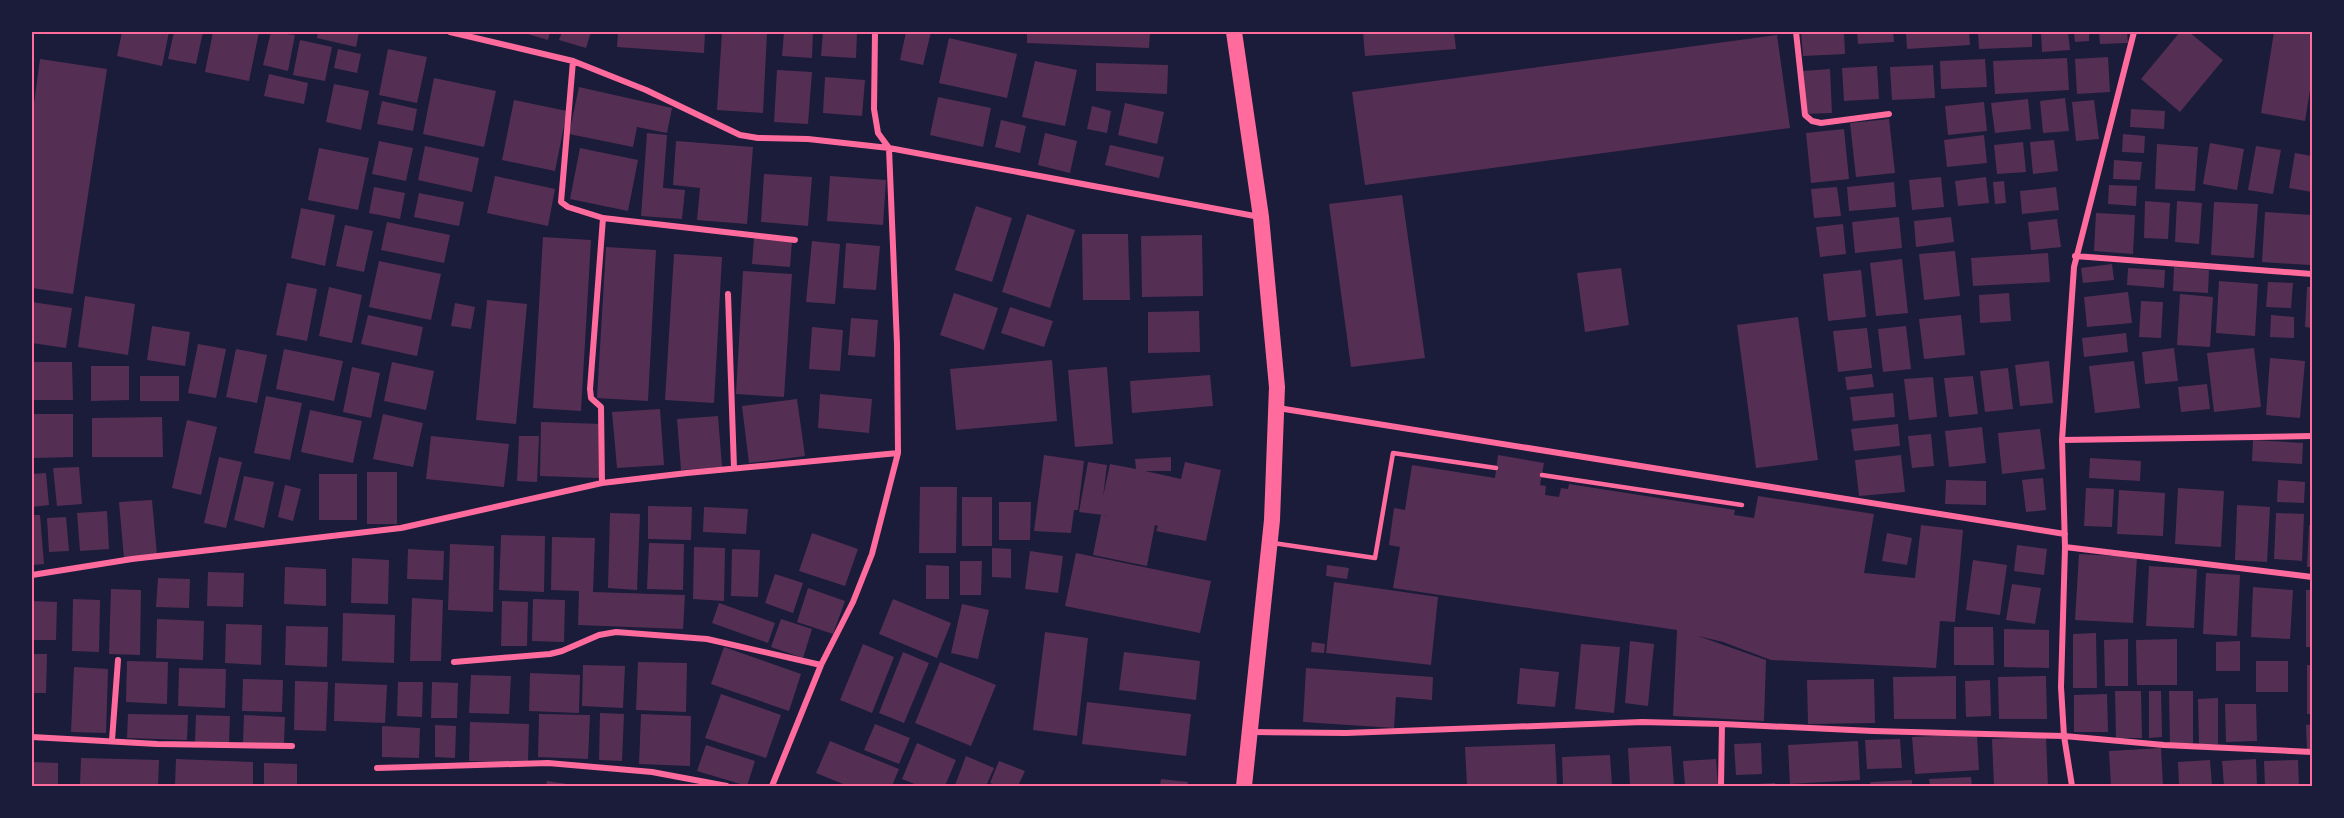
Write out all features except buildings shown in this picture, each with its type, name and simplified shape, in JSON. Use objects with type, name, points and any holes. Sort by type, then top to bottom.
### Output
[{"type":"highway","points":[[1234,32],[1261,217],[1277,387],[1270,543],[1244,786]]},
{"type":"street","points":[[450,32],[573,61],[646,90],[740,135],[758,138],[808,139],[889,148],[1261,217]]},
{"type":"street","points":[[772,786],[821,665],[853,602],[872,554],[898,453],[897,344],[889,148],[878,133],[874,109],[876,32]]},
{"type":"street","points":[[1796,32],[1805,115],[1812,121],[1821,123],[1889,114]]},
{"type":"street","points":[[2072,786],[2064,736],[2061,687],[2066,547],[2062,440],[2075,256],[2134,32]]},
{"type":"street","points":[[573,61],[561,202],[568,207],[603,218],[795,240]]},
{"type":"street","points":[[602,483],[601,407],[591,398],[590,389],[603,218]]},
{"type":"street","points":[[2075,256],[2313,274]]},
{"type":"street","points":[[729,294],[734,468]]},
{"type":"street","points":[[1277,408],[2065,534]]},
{"type":"street","points":[[2062,440],[2313,436]]},
{"type":"street","points":[[32,575],[132,559],[401,528],[602,483],[898,453]]},
{"type":"street","points":[[2066,547],[2313,577]]},
{"type":"street","points":[[454,662],[550,654],[568,649],[599,635],[616,632],[707,639],[821,665]]},
{"type":"street","points":[[112,740],[118,660]]},
{"type":"street","points":[[1251,732],[1346,733],[1642,722],[2064,736],[2164,745],[2313,752]]},
{"type":"street","points":[[1721,786],[1722,724]]},
{"type":"street","points":[[32,737],[157,744],[292,746]]},
{"type":"street","points":[[377,768],[548,763],[652,772],[727,786]]},
{"type":"lane","points":[[1270,543],[1375,558],[1393,453],[1497,468]]},
{"type":"lane","points":[[1542,475],[1742,505]]}]
